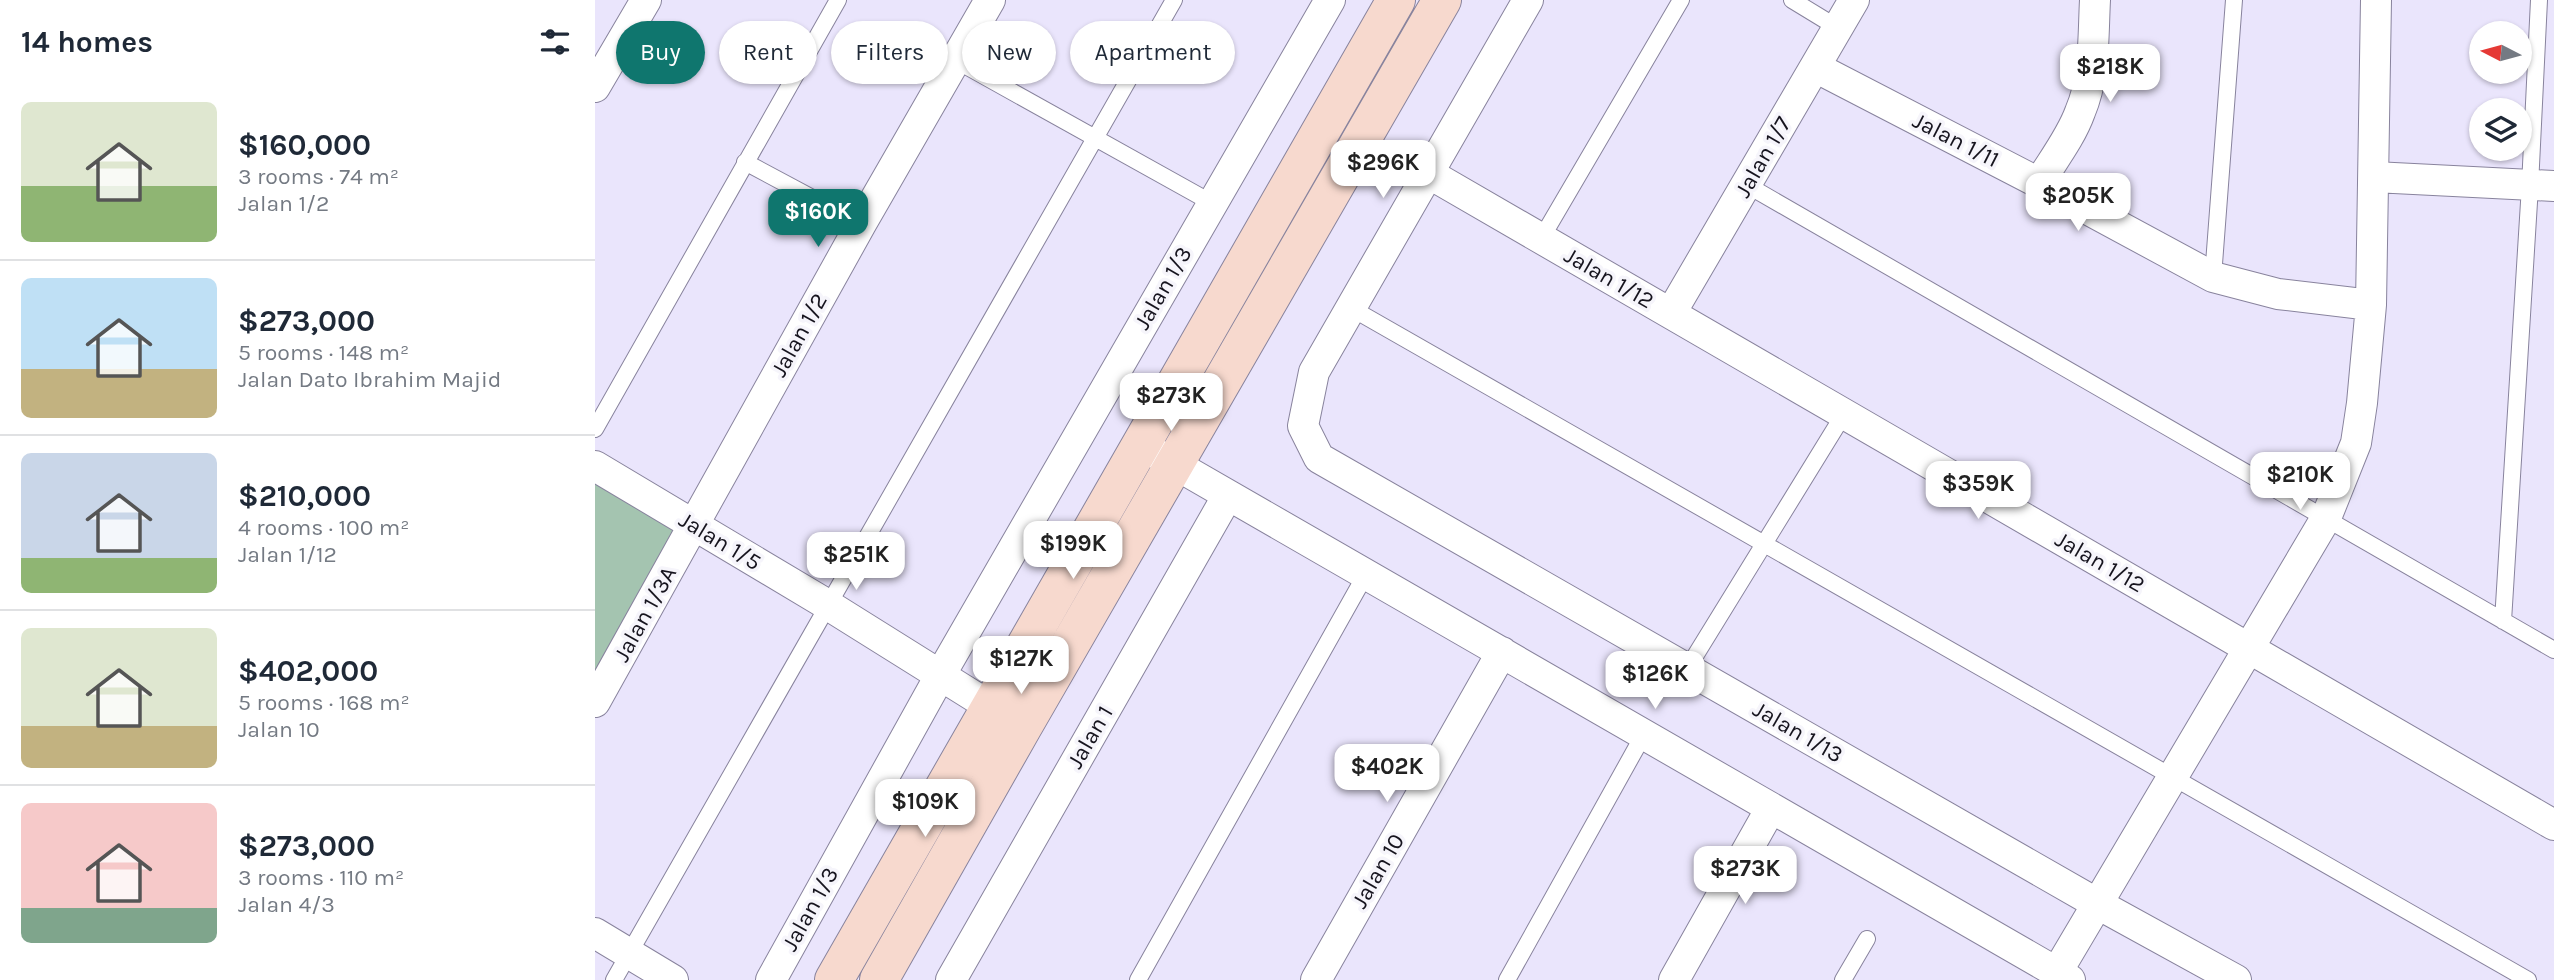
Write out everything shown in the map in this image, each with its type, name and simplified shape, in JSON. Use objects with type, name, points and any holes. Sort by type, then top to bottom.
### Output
[{"type":"street","points":[[597,77],[646,0]]},
{"type":"street","name":"Jalan 1/2","points":[[694,526],[861,224],[990,0]]},
{"type":"street","name":"Jalan 1/3","points":[[771,980],[941,674],[1330,0]]},
{"type":"street","points":[[834,980],[1396,0]]},
{"type":"street","points":[[880,980],[1022,728],[1442,0]]},
{"type":"street","points":[[1351,308],[1528,0]]},
{"type":"street","name":"Jalan 1/7","points":[[1671,313],[1853,0]]},
{"type":"street","points":[[2039,183],[2080,115],[2087,93],[2092,67],[2095,0]]},
{"type":"street","points":[[1142,445],[2063,976],[2096,903],[2326,518],[2356,443],[2371,305],[2376,0]]},
{"type":"street","name":"Jalan 1/11","points":[[1815,67],[2213,277],[2278,295],[2371,305]]},
{"type":"street","name":"Jalan 1/12","points":[[1428,173],[2554,825]]},
{"type":"street","points":[[2374,177],[2542,186]]},
{"type":"street","name":"Jalan 1/13","points":[[1351,308],[1314,372],[1303,426],[1319,458],[2096,903],[2236,980]]},
{"type":"street","name":"Jalan 1/5","points":[[595,466],[941,674],[1022,728]]},
{"type":"street","name":"Jalan 1","points":[[951,980],[1228,495]]},
{"type":"street","name":"Jalan 1/3A","points":[[595,702],[694,526]]},
{"type":"street","name":"Jalan 10","points":[[1315,980],[1502,652]]},
{"type":"street","points":[[1674,980],[1771,808]]},
{"type":"street","points":[[595,933],[673,980]]},
{"type":"lane","points":[[595,429],[838,0]]},
{"type":"lane","points":[[614,980],[1174,0]]},
{"type":"lane","points":[[1541,239],[1681,0]]},
{"type":"lane","points":[[1792,0],[1838,28]]},
{"type":"lane","points":[[2213,277],[2234,0]]},
{"type":"lane","points":[[2503,621],[2542,186],[2539,0]]},
{"type":"lane","points":[[957,61],[1212,203]]},
{"type":"lane","points":[[745,162],[861,224]]},
{"type":"lane","points":[[1747,185],[2554,650]]},
{"type":"lane","points":[[1351,308],[2528,980]]},
{"type":"lane","points":[[1687,668],[1844,414]]},
{"type":"lane","points":[[1139,980],[1366,574]]},
{"type":"lane","points":[[1507,980],[1644,734]]},
{"type":"lane","points":[[1843,980],[1867,939]]},
{"type":"green space","points":[[595,482],[680,528],[595,682]]}]
